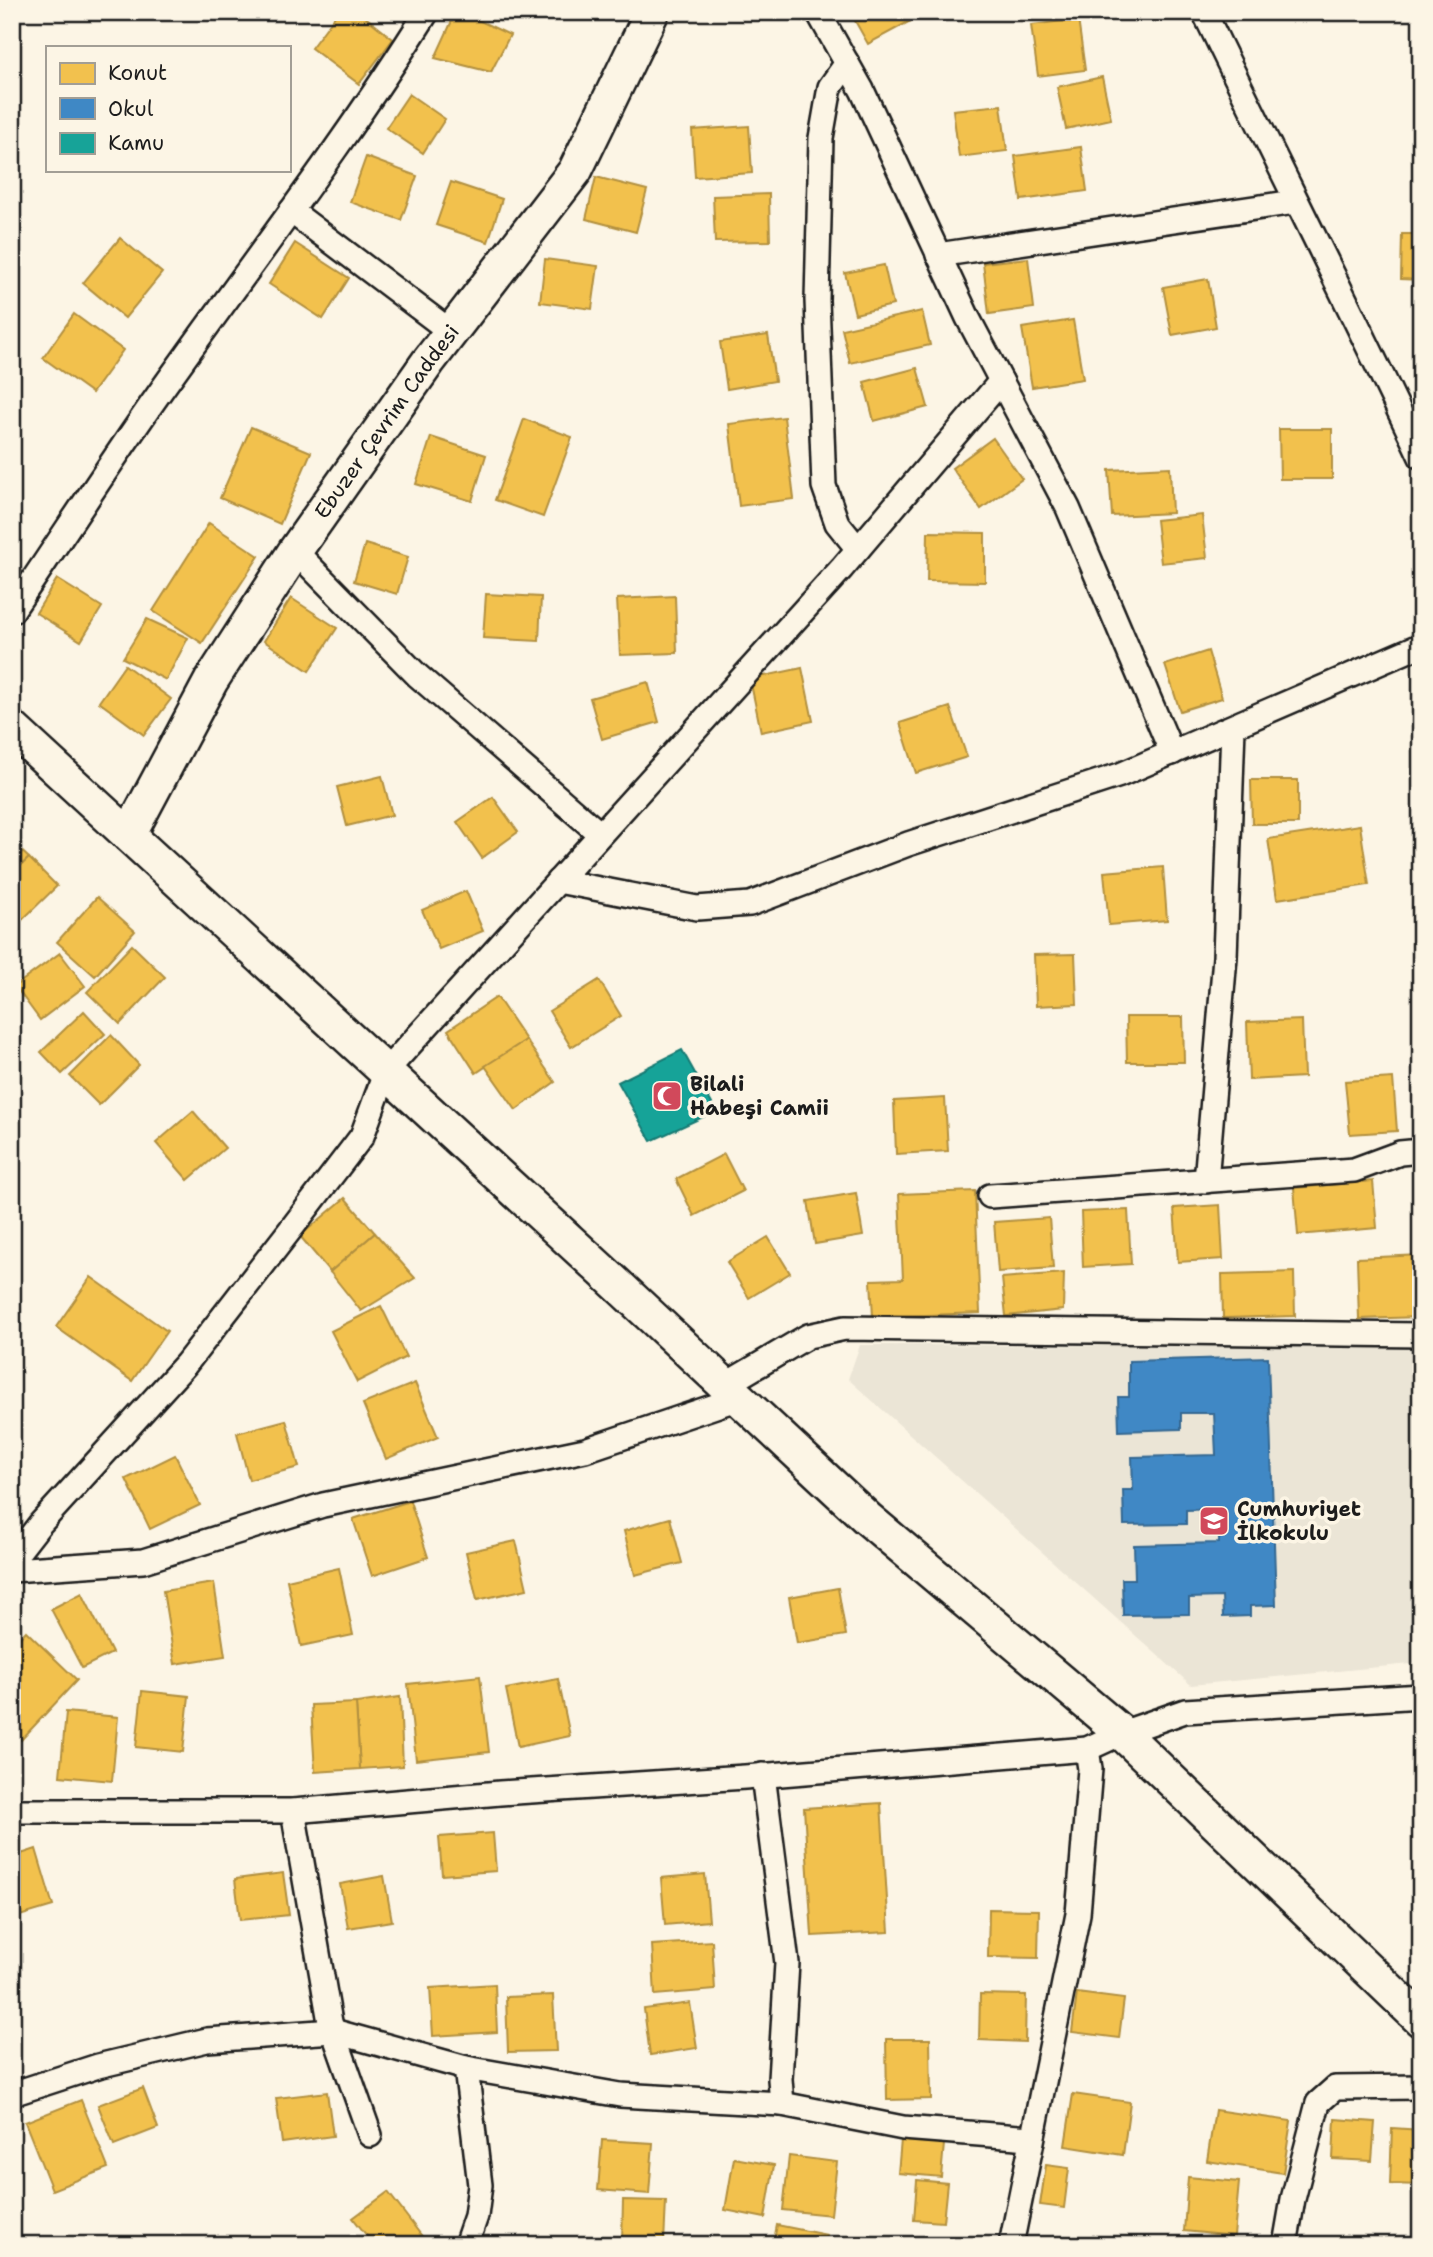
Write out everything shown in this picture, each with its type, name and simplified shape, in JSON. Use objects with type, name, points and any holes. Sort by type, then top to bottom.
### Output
[{"type":"street","points":[[12,611],[157,396],[395,64],[427,12]]},
{"type":"street","name":"Ebuzer Çevrim Caddesi","points":[[129,835],[211,681],[295,551],[451,331],[575,171],[652,12]]},
{"type":"street","points":[[818,12],[862,90],[938,255],[1068,508],[1172,753]]},
{"type":"street","points":[[1204,12],[1421,457]]},
{"type":"street","points":[[847,63],[830,87],[821,138],[817,300],[824,486],[837,523],[858,549]]},
{"type":"street","points":[[938,255],[1295,202]]},
{"type":"street","points":[[291,211],[451,331]]},
{"type":"street","points":[[12,1560],[40,1524],[187,1364],[295,1225],[362,1136],[386,1071],[858,549],[1001,381]]},
{"type":"street","points":[[295,551],[417,675],[600,834]]},
{"type":"street","points":[[558,881],[697,908],[750,904],[908,845],[1120,775],[1421,645]]},
{"type":"street","points":[[1206,1181],[1225,957],[1233,727]]},
{"type":"street","points":[[12,728],[867,1518],[1122,1733],[1421,2020]]},
{"type":"street","points":[[990,1196],[1354,1170],[1400,1153],[1421,1151]]},
{"type":"street","points":[[12,1570],[143,1561],[323,1505],[585,1450],[732,1392],[808,1336],[845,1328],[1421,1335]]},
{"type":"street","points":[[12,1811],[293,1811],[1087,1749],[1122,1733],[1185,1711],[1421,1696]]},
{"type":"street","points":[[1012,2245],[1031,2138],[1078,1914],[1090,1769],[1087,1749]]},
{"type":"street","points":[[763,1775],[787,1963],[780,2079],[782,2104]]},
{"type":"street","points":[[293,1811],[333,2031],[370,2135]]},
{"type":"street","points":[[12,2094],[98,2066],[207,2040],[333,2031],[466,2068],[620,2095],[782,2104],[903,2128],[1031,2138]]},
{"type":"street","points":[[466,2068],[480,2185],[477,2216],[466,2245]]},
{"type":"street","points":[[1284,2245],[1318,2103],[1335,2088],[1421,2087]]},
{"type":"shaded area","name":"Cumhuriyet İlkokulu","points":[[860,1345],[1421,1346],[1421,1663],[1191,1685],[848,1379]]},
{"type":"building: Konut","points":[[338,12],[359,12],[393,39],[359,84],[311,48]]},
{"type":"building: Konut","points":[[456,12],[510,35],[491,72],[435,58]]},
{"type":"building: Konut","points":[[850,12],[910,12],[914,19],[868,44]]},
{"type":"building: Konut","points":[[1078,19],[1085,70],[1038,76],[1031,25]]},
{"type":"building: Konut","points":[[1102,77],[1111,119],[1066,129],[1057,87]]},
{"type":"building: Konut","points":[[409,94],[445,119],[423,153],[386,128]]},
{"type":"building: Konut","points":[[1001,105],[1007,151],[959,157],[953,110]]},
{"type":"building: Konut","points":[[749,126],[752,173],[695,177],[692,130]]},
{"type":"building: Konut","points":[[1081,147],[1087,191],[1021,200],[1015,156]]},
{"type":"building: Konut","points":[[366,157],[417,176],[401,220],[350,202]]},
{"type":"building: Konut","points":[[596,177],[647,190],[636,232],[586,219]]},
{"type":"building: Konut","points":[[451,182],[502,199],[488,242],[436,225]]},
{"type":"building: Konut","points":[[769,194],[770,241],[715,242],[713,196]]},
{"type":"building: Konut","points":[[1402,234],[1421,234],[1421,280],[1401,279]]},
{"type":"building: Konut","points":[[120,238],[162,273],[125,318],[83,283]]},
{"type":"building: Konut","points":[[295,243],[349,278],[323,319],[269,284]]},
{"type":"building: Konut","points":[[1028,258],[1034,308],[989,314],[983,263]]},
{"type":"building: Konut","points":[[545,259],[598,266],[592,309],[540,302]]},
{"type":"building: Konut","points":[[884,265],[893,305],[855,314],[845,273]]},
{"type":"building: Konut","points":[[1208,279],[1216,327],[1172,335],[1163,287]]},
{"type":"building: Konut","points":[[922,311],[930,345],[850,363],[842,329]]},
{"type":"building: Konut","points":[[74,314],[123,350],[92,393],[43,358]]},
{"type":"building: Konut","points":[[1073,320],[1083,379],[1032,387],[1022,328]]},
{"type":"building: Konut","points":[[768,335],[775,381],[727,389],[720,342]]},
{"type":"building: Konut","points":[[917,368],[928,407],[874,421],[864,382]]},
{"type":"building: Konut","points":[[784,417],[794,499],[739,506],[729,424]]},
{"type":"building: Konut","points":[[524,419],[572,437],[543,517],[495,500]]},
{"type":"building: Konut","points":[[251,427],[311,452],[280,524],[220,498]]},
{"type":"building: Konut","points":[[1279,429],[1332,429],[1332,479],[1280,479]]},
{"type":"building: Konut","points":[[431,437],[486,455],[472,501],[416,484]]},
{"type":"building: Konut","points":[[993,438],[1022,479],[981,509],[952,468]]},
{"type":"building: Konut","points":[[1170,467],[1172,513],[1112,516],[1109,470]]},
{"type":"building: Konut","points":[[1202,515],[1207,558],[1161,563],[1156,520]]},
{"type":"building: Konut","points":[[209,523],[259,556],[202,643],[153,611]]},
{"type":"building: Konut","points":[[928,532],[985,533],[985,582],[927,581]]},
{"type":"building: Konut","points":[[365,544],[408,557],[397,594],[354,581]]},
{"type":"building: Konut","points":[[57,579],[102,607],[81,641],[36,613]]},
{"type":"building: Konut","points":[[486,594],[541,597],[539,641],[483,638]]},
{"type":"building: Konut","points":[[675,596],[677,653],[620,655],[617,599]]},
{"type":"building: Konut","points":[[291,598],[337,628],[309,671],[264,641]]},
{"type":"building: Konut","points":[[147,619],[188,638],[166,680],[123,658]]},
{"type":"building: Konut","points":[[1208,651],[1222,698],[1180,711],[1165,665]]},
{"type":"building: Konut","points":[[125,665],[171,699],[144,735],[99,702]]},
{"type":"building: Konut","points":[[802,668],[813,721],[761,732],[750,679]]},
{"type":"building: Konut","points":[[648,682],[659,722],[602,739],[590,698]]},
{"type":"building: Konut","points":[[950,707],[967,757],[916,773],[900,723]]},
{"type":"building: Konut","points":[[382,776],[392,815],[347,826],[337,787]]},
{"type":"building: Konut","points":[[1251,780],[1298,780],[1298,824],[1252,824]]},
{"type":"building: Konut","points":[[493,797],[518,832],[482,858],[457,822]]},
{"type":"building: Konut","points":[[1360,825],[1369,885],[1277,899],[1268,839]]},
{"type":"building: Konut","points":[[12,842],[29,858],[12,874]]},
{"type":"building: Konut","points":[[29,858],[57,886],[13,929],[12,874]]},
{"type":"building: Konut","points":[[1163,867],[1167,920],[1109,925],[1104,872]]},
{"type":"building: Konut","points":[[466,891],[483,931],[439,949],[422,910]]},
{"type":"building: Konut","points":[[97,897],[135,931],[95,976],[57,942]]},
{"type":"building: Konut","points":[[132,945],[165,977],[120,1024],[87,992]]},
{"type":"building: Konut","points":[[60,953],[85,986],[40,1020],[15,986]]},
{"type":"building: Konut","points":[[1075,954],[1077,1004],[1036,1006],[1034,955]]},
{"type":"building: Konut","points":[[599,980],[621,1016],[571,1047],[549,1011]]},
{"type":"building: Konut","points":[[497,997],[526,1040],[476,1073],[448,1030]]},
{"type":"building: Konut","points":[[84,1011],[105,1034],[62,1074],[41,1052]]},
{"type":"building: Konut","points":[[1126,1017],[1183,1017],[1184,1062],[1127,1062]]},
{"type":"building: Konut","points":[[1302,1020],[1304,1077],[1249,1080],[1247,1022]]},
{"type":"building: Konut","points":[[111,1035],[139,1065],[99,1105],[70,1076]]},
{"type":"building: Konut","points":[[526,1040],[555,1082],[516,1110],[485,1066]]},
{"type":"building: Konut","points":[[1393,1078],[1397,1131],[1350,1134],[1345,1081]]},
{"type":"building: Konut","points":[[945,1098],[948,1151],[896,1154],[894,1101]]},
{"type":"building: Konut","points":[[193,1111],[225,1148],[188,1180],[156,1143]]},
{"type":"building: Konut","points":[[724,1154],[743,1191],[694,1216],[676,1179]]},
{"type":"building: Konut","points":[[1373,1181],[1377,1228],[1298,1235],[1294,1188]]},
{"type":"building: Konut","points":[[975,1191],[980,1313],[873,1317],[871,1280],[903,1279],[899,1194]]},
{"type":"building: Konut","points":[[856,1193],[863,1236],[815,1244],[808,1201]]},
{"type":"building: Konut","points":[[345,1198],[375,1233],[330,1272],[300,1236]]},
{"type":"building: Konut","points":[[1220,1205],[1223,1259],[1178,1262],[1174,1208]]},
{"type":"building: Konut","points":[[1128,1210],[1131,1264],[1083,1267],[1081,1212]]},
{"type":"building: Konut","points":[[1049,1218],[1053,1268],[998,1272],[994,1222]]},
{"type":"building: Konut","points":[[375,1233],[415,1278],[361,1311],[330,1272]]},
{"type":"building: Konut","points":[[768,1237],[790,1273],[749,1298],[727,1262]]},
{"type":"building: Konut","points":[[1421,1255],[1421,1317],[1359,1319],[1357,1258]]},
{"type":"building: Konut","points":[[1294,1272],[1295,1316],[1223,1318],[1222,1274]]},
{"type":"building: Konut","points":[[1064,1273],[1063,1310],[1006,1316],[1002,1278]]},
{"type":"building: Konut","points":[[91,1277],[167,1331],[132,1381],[56,1327]]},
{"type":"building: Konut","points":[[381,1306],[406,1357],[357,1382],[331,1331]]},
{"type":"building: Konut","points":[[415,1383],[438,1437],[386,1459],[363,1404]]},
{"type":"building: Konut","points":[[286,1420],[299,1467],[249,1480],[237,1433]]},
{"type":"building: Konut","points":[[175,1455],[200,1505],[150,1529],[126,1479]]},
{"type":"building: Konut","points":[[410,1501],[428,1557],[372,1576],[353,1519]]},
{"type":"building: Konut","points":[[670,1518],[682,1563],[635,1575],[624,1531]]},
{"type":"building: Konut","points":[[516,1541],[527,1589],[477,1600],[466,1552]]},
{"type":"building: Konut","points":[[339,1568],[353,1635],[301,1646],[287,1580]]},
{"type":"building: Konut","points":[[214,1583],[225,1656],[175,1664],[163,1591]]},
{"type":"building: Konut","points":[[838,1588],[846,1635],[797,1643],[789,1597]]},
{"type":"building: Konut","points":[[82,1593],[112,1653],[82,1668],[51,1609]]},
{"type":"building: Konut","points":[[26,1631],[77,1680],[21,1740],[12,1731],[12,1646]]},
{"type":"building: Konut","points":[[480,1676],[489,1752],[416,1760],[408,1684]]},
{"type":"building: Konut","points":[[558,1679],[570,1736],[518,1747],[506,1689]]},
{"type":"building: Konut","points":[[142,1691],[189,1696],[183,1752],[136,1747]]},
{"type":"building: Konut","points":[[400,1697],[403,1766],[360,1769],[356,1703]]},
{"type":"building: Konut","points":[[356,1703],[360,1769],[315,1772],[311,1705]]},
{"type":"building: Konut","points":[[66,1712],[118,1717],[112,1781],[60,1776]]},
{"type":"building: Konut","points":[[881,1803],[889,1932],[812,1936],[804,1808]]},
{"type":"building: Konut","points":[[493,1833],[496,1871],[442,1875],[439,1837]]},
{"type":"building: Konut","points":[[36,1849],[53,1906],[13,1918],[12,1857]]},
{"type":"building: Konut","points":[[283,1873],[289,1915],[240,1920],[235,1879]]},
{"type":"building: Konut","points":[[705,1874],[709,1921],[665,1925],[661,1878]]},
{"type":"building: Konut","points":[[384,1876],[392,1921],[348,1928],[340,1884]]},
{"type":"building: Konut","points":[[989,1909],[1039,1910],[1038,1958],[988,1957]]},
{"type":"building: Konut","points":[[712,1941],[715,1990],[655,1995],[652,1945]]},
{"type":"building: Konut","points":[[495,1984],[497,2032],[433,2036],[430,1988]]},
{"type":"building: Konut","points":[[1077,1993],[1124,1999],[1119,2038],[1072,2032]]},
{"type":"building: Konut","points":[[980,1994],[1026,1995],[1025,2042],[979,2040]]},
{"type":"building: Konut","points":[[553,1995],[556,2051],[508,2052],[506,1997]]},
{"type":"building: Konut","points":[[690,2003],[697,2048],[650,2055],[644,2009]]},
{"type":"building: Konut","points":[[886,2039],[930,2039],[931,2099],[887,2100]]},
{"type":"building: Konut","points":[[143,2088],[158,2128],[114,2145],[98,2105]]},
{"type":"building: Konut","points":[[327,2092],[333,2136],[282,2143],[276,2098]]},
{"type":"building: Konut","points":[[1073,2094],[1130,2102],[1123,2155],[1065,2146]]},
{"type":"building: Konut","points":[[81,2100],[108,2168],[52,2190],[25,2122]]},
{"type":"building: Konut","points":[[1215,2110],[1291,2121],[1283,2173],[1207,2161]]},
{"type":"building: Konut","points":[[1335,2119],[1375,2122],[1372,2161],[1333,2159]]},
{"type":"building: Konut","points":[[1392,2128],[1421,2130],[1421,2185],[1390,2184]]},
{"type":"building: Konut","points":[[602,2140],[653,2143],[649,2194],[598,2190]]},
{"type":"building: Konut","points":[[901,2140],[944,2144],[941,2177],[898,2173]]},
{"type":"building: Konut","points":[[789,2156],[837,2162],[831,2215],[783,2210]]},
{"type":"building: Konut","points":[[734,2158],[774,2165],[765,2218],[725,2210]]},
{"type":"building: Konut","points":[[1046,2165],[1069,2168],[1064,2208],[1040,2205]]},
{"type":"building: Konut","points":[[1188,2177],[1239,2182],[1234,2236],[1184,2231]]},
{"type":"building: Konut","points":[[917,2180],[947,2183],[943,2222],[914,2220]]},
{"type":"building: Konut","points":[[388,2192],[424,2239],[416,2245],[374,2245],[353,2218]]},
{"type":"building: Konut","points":[[623,2200],[666,2201],[664,2243],[622,2242]]},
{"type":"building: Konut","points":[[777,2225],[827,2235],[825,2245],[773,2245]]},
{"type":"building: Konut","points":[[1042,2238],[1093,2243],[1041,2245]]},
{"type":"building: Konut","points":[[867,2239],[896,2245],[866,2245]]},
{"type":"building: Okul","points":[[1268,1357],[1276,1605],[1250,1606],[1250,1616],[1223,1617],[1222,1597],[1189,1598],[1189,1614],[1123,1615],[1122,1579],[1135,1579],[1134,1545],[1219,1543],[1219,1509],[1186,1510],[1186,1524],[1124,1525],[1123,1490],[1133,1490],[1132,1457],[1216,1455],[1214,1413],[1181,1413],[1181,1429],[1119,1431],[1118,1397],[1129,1397],[1129,1361]]},
{"type":"building: Kamu","name":"Bilali Habeşi Camii","points":[[682,1050],[716,1111],[651,1141],[618,1082]]},
{"type":"place","name":"Bilali Habeşi Camii","points":[[667,1096]]},
{"type":"place","name":"Cumhuriyet İlkokulu","points":[[1214,1521]]}]
